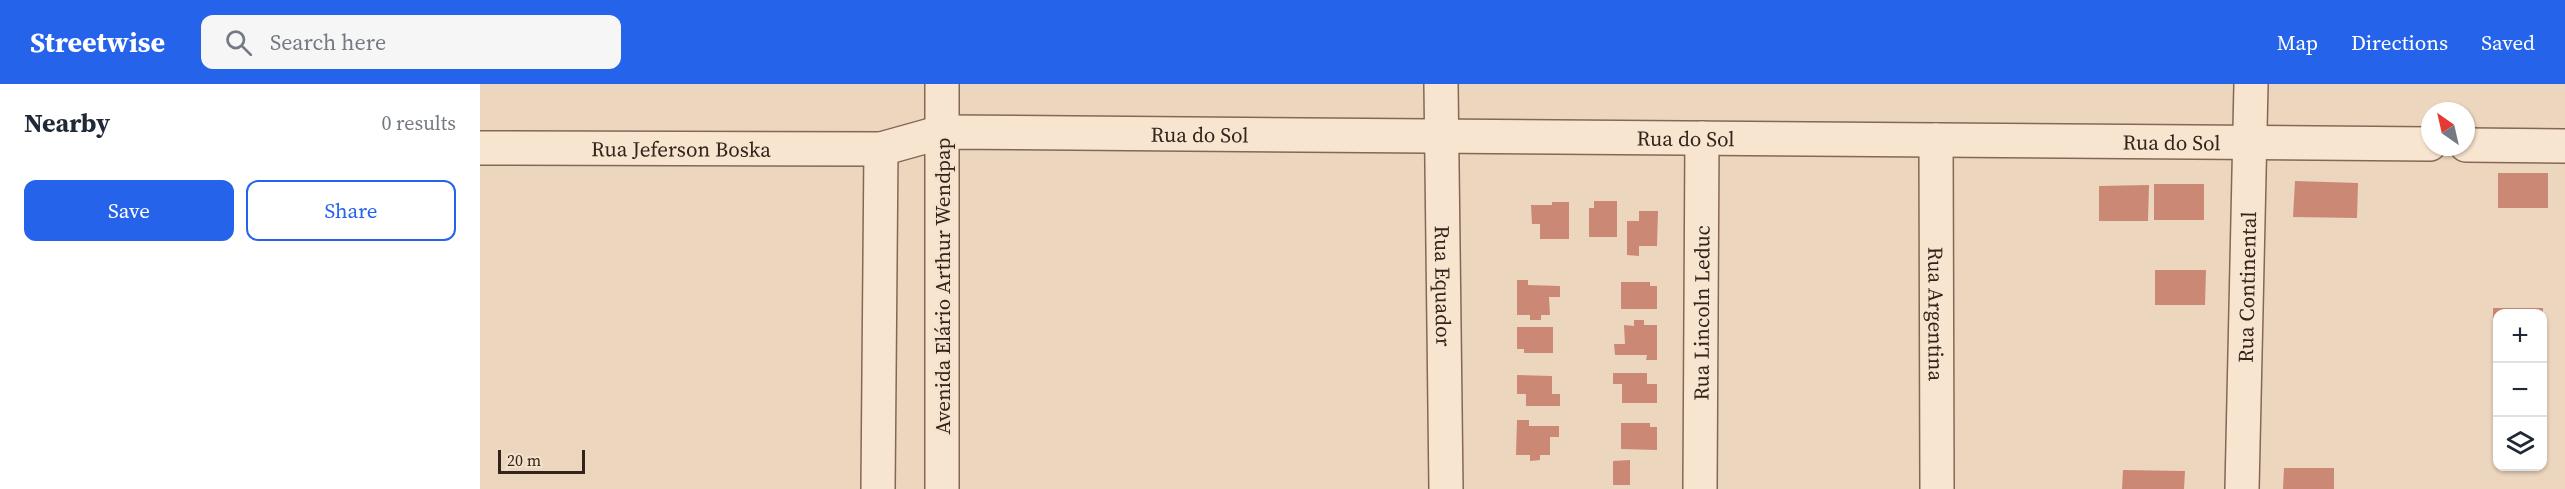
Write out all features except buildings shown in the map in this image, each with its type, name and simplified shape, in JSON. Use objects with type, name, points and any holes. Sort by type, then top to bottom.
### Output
[{"type":"street","name":"Avenida Elário Arthur Wendpap","points":[[942,84],[942,489]]},
{"type":"street","name":"Rua Equador","points":[[1441,84],[1446,489]]},
{"type":"street","name":"Rua Continental","points":[[2242,489],[2251,84]]},
{"type":"street","name":"Rua do Sol","points":[[881,149],[942,132],[2421,144]]},
{"type":"street","name":"Rua Lincoln Leduc","points":[[1700,489],[1702,138]]},
{"type":"street","name":"Rua Argentina","points":[[1936,140],[1937,489]]},
{"type":"street","points":[[2475,145],[2565,146]]},
{"type":"street","name":"Rua Jeferson Boska","points":[[480,148],[881,149]]},
{"type":"street","points":[[878,489],[881,149]]}]
